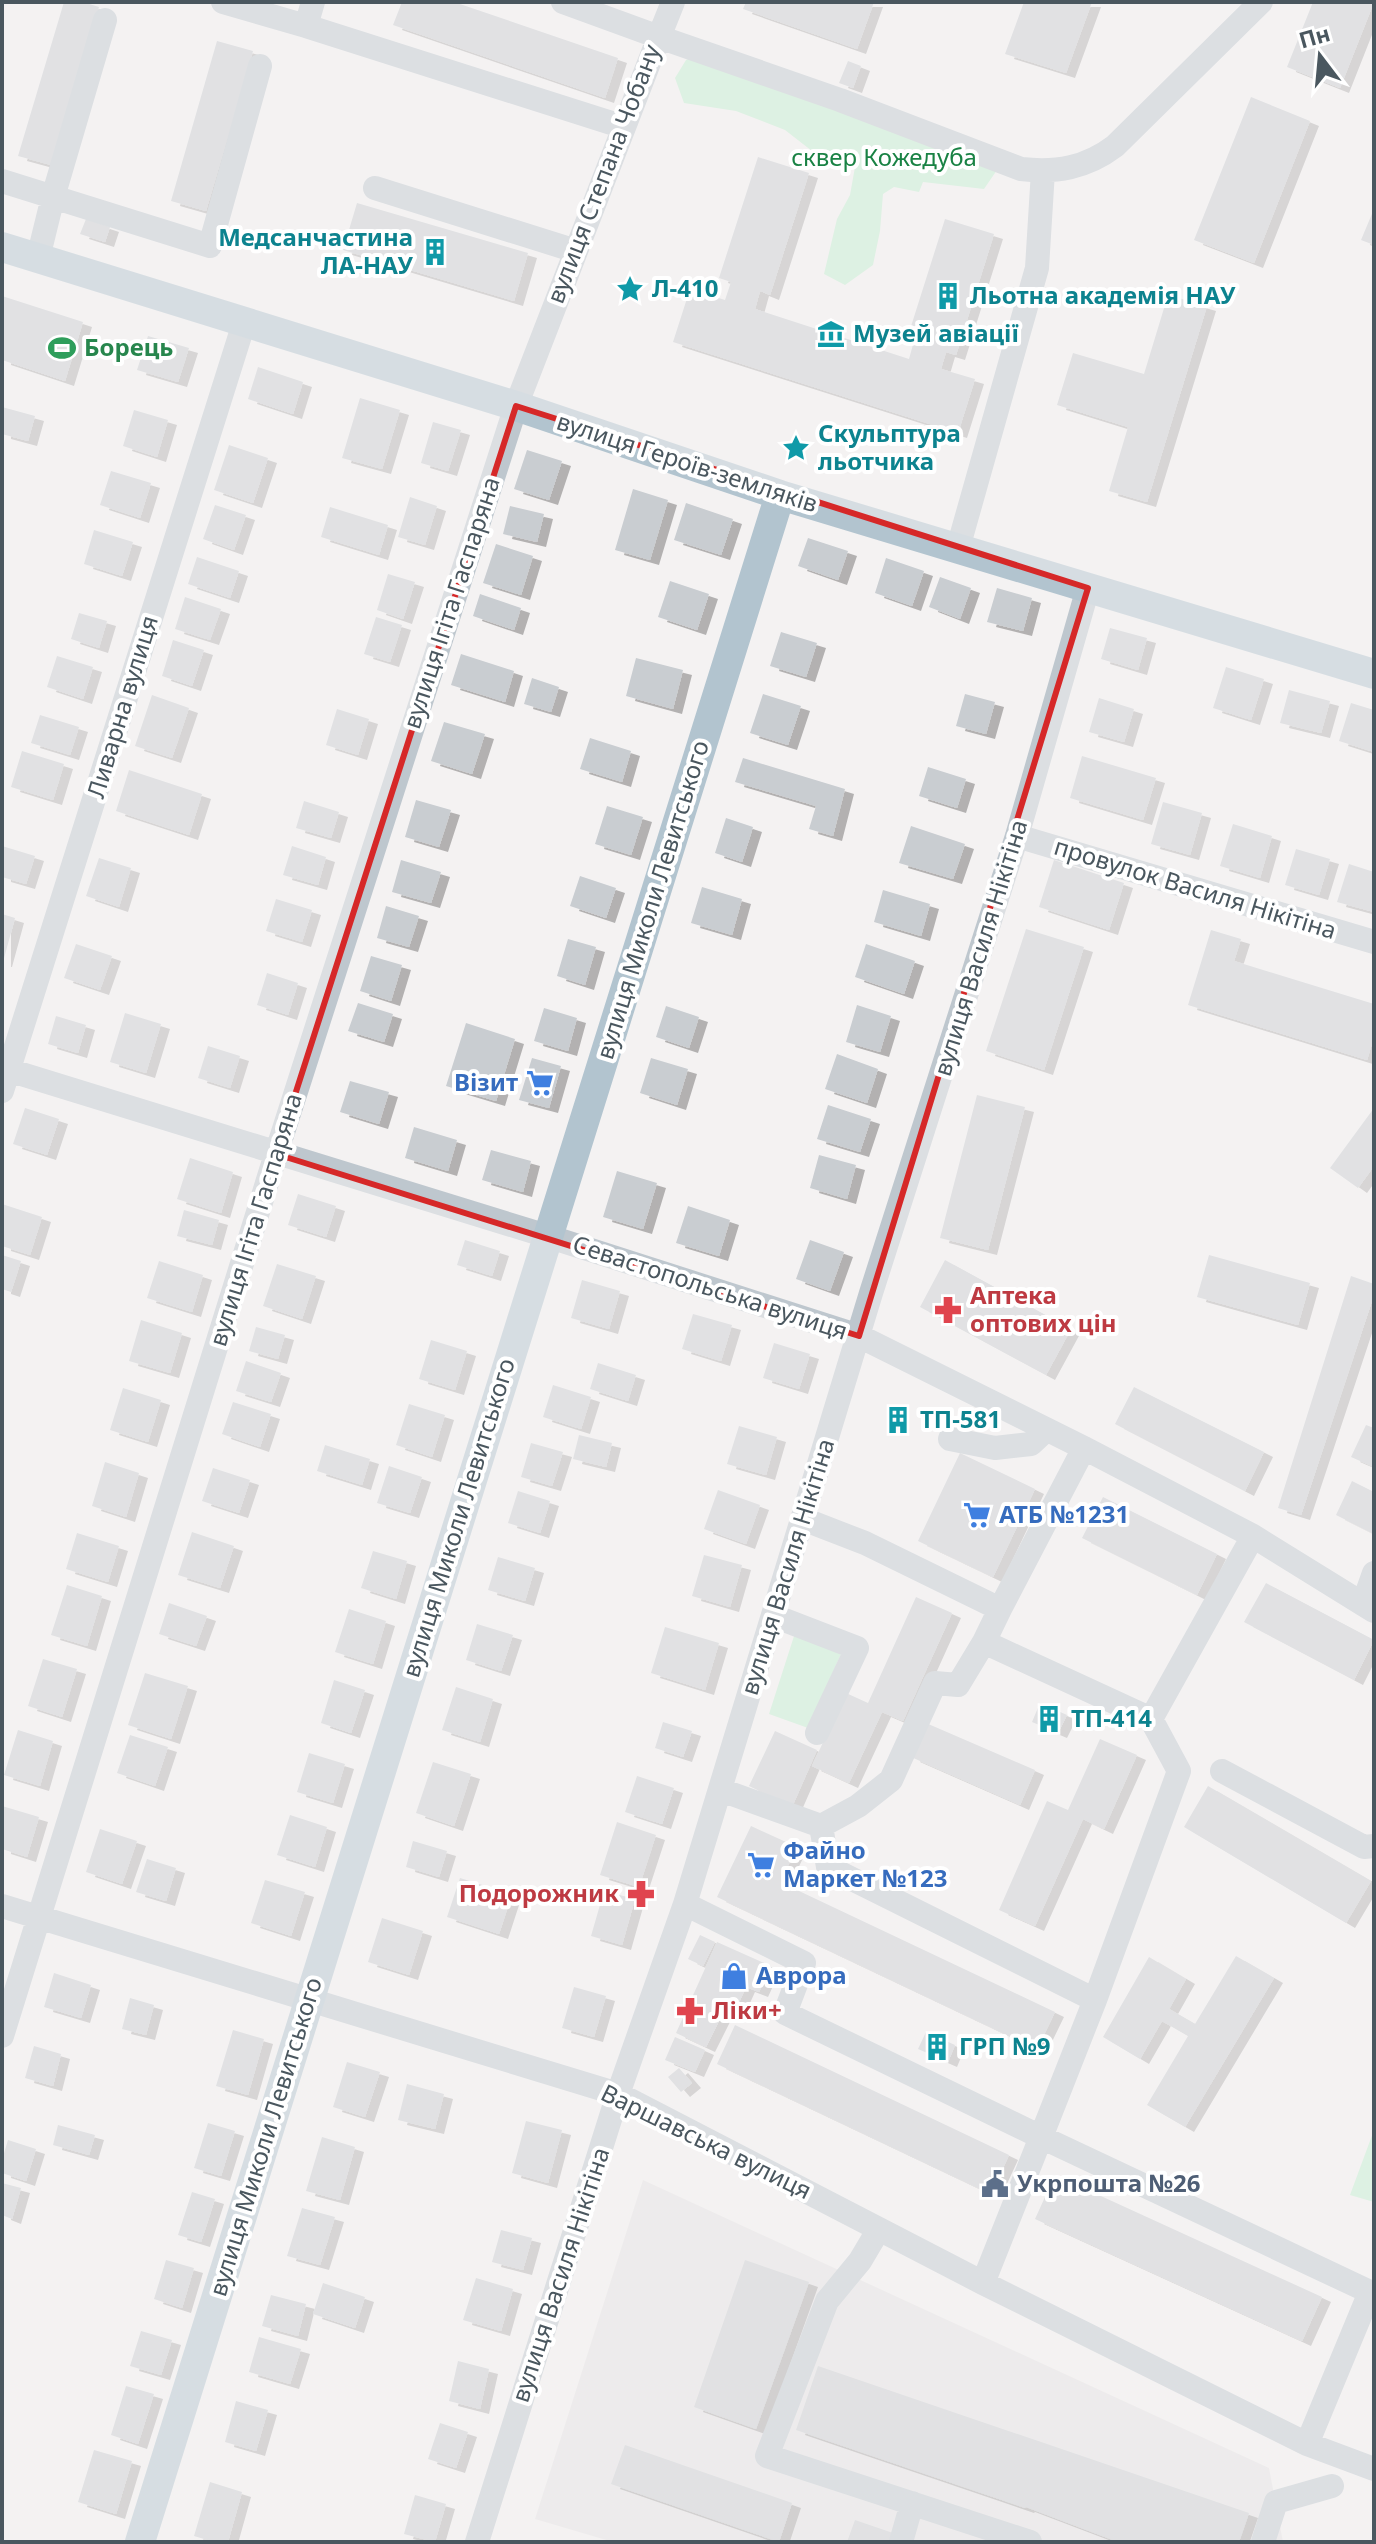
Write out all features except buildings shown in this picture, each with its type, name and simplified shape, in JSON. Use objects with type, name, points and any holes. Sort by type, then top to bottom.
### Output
[{"type":"main road","name":"вулиця Героїв-земляків","points":[[2,247],[516,406],[780,495],[1374,674]]},
{"type":"main road","name":"вулиця Миколи Левитського","points":[[140,2542],[780,495]]},
{"type":"street","points":[[223,2],[624,127]]},
{"type":"street","points":[[306,26],[313,2]]},
{"type":"street","name":"вулиця Степана Чобану","points":[[516,406],[659,37],[563,2]]},
{"type":"street","points":[[673,2],[659,37],[840,100],[1021,169],[1043,171],[1068,168],[1097,159],[1115,146],[1261,2]]},
{"type":"street","points":[[38,258],[105,20]]},
{"type":"street","points":[[2,181],[210,246],[260,66]]},
{"type":"street","points":[[958,548],[1037,268],[1043,171]]},
{"type":"street","points":[[375,188],[576,251]]},
{"type":"street","name":"Ливарна вулиця","points":[[4,1076],[244,323]]},
{"type":"street","name":"вулиця Ігіта Гаспаряна","points":[[2,2036],[276,1154],[516,406]]},
{"type":"street","name":"вулиця Василя Нікітіна","points":[[477,2542],[618,2094],[685,1904],[721,1790],[859,1336],[1017,836],[1088,588]]},
{"type":"street","name":"провулок Василя Нікітіна","points":[[1017,836],[1374,942]]},
{"type":"street","name":"Севастопольська вулиця","points":[[4,1076],[547,1236],[859,1336],[1253,1536],[1368,1608]]},
{"type":"street","points":[[950,1439],[995,1448],[1031,1444],[1046,1430]]},
{"type":"street","points":[[721,1790],[821,1826],[858,1806],[891,1780],[935,1683],[958,1685],[984,1642],[1084,1448]]},
{"type":"street","points":[[803,1519],[869,1536],[1000,1609]]},
{"type":"street","points":[[1151,1719],[1253,1536]]},
{"type":"street","points":[[1368,1608],[1374,1573]]},
{"type":"street","points":[[774,1616],[857,1648],[817,1733]]},
{"type":"street","points":[[983,2283],[1095,2000],[1179,1771],[1151,1719],[984,1642]]},
{"type":"street","points":[[1222,1771],[1364,1847],[1374,1846]]},
{"type":"street","points":[[821,1826],[828,1867],[1095,2000]]},
{"type":"street","points":[[685,1904],[804,1963],[785,2013],[1370,2292],[1307,2444]]},
{"type":"street","name":"Варшавська вулиця","points":[[2,1906],[618,2094],[983,2283],[1307,2444],[1374,2469]]},
{"type":"street","points":[[879,2229],[860,2261],[827,2301],[767,2456],[1030,2542]]},
{"type":"street","points":[[1263,2542],[1276,2502],[1332,2486]]},
{"type":"street","points":[[901,2542],[912,2503]]},
{"type":"highlighted area","points":[[516,406],[1088,588],[859,1336],[276,1154]]},
{"type":"shaded area","points":[[643,2180],[1269,2468],[1283,2542],[613,2542],[535,2519]]},
{"type":"green space","name":"сквер Кожедуба","points":[[694,56],[997,170],[984,189],[923,182],[919,192],[894,187],[883,194],[873,265],[845,285],[824,274],[837,219],[850,195],[855,167],[830,165],[785,130],[736,111],[684,103],[675,78],[686,60]]},
{"type":"green space","points":[[795,1633],[841,1654],[808,1728],[769,1714]]},
{"type":"green space","points":[[1374,2130],[1374,2202],[1350,2195]]},
{"type":"place","name":"Медсанчастина ЛА-НАУ","points":[[435,252]]},
{"type":"place","name":"Л-410","points":[[630,289]]},
{"type":"place","name":"Льотна академія НАУ","points":[[948,296]]},
{"type":"place","name":"Музей авіації","points":[[831,334]]},
{"type":"place","name":"Борець","points":[[62,348]]},
{"type":"place","name":"Скульптура льотчика","points":[[796,448]]},
{"type":"place","name":"Візит","points":[[540,1083]]},
{"type":"place","name":"Аптека оптових цін","points":[[948,1310]]},
{"type":"place","name":"ТП-581","points":[[898,1420]]},
{"type":"place","name":"АТБ №1231","points":[[977,1515]]},
{"type":"place","name":"ТП-414","points":[[1049,1719]]},
{"type":"place","name":"Файно Маркет №123","points":[[761,1865]]},
{"type":"place","name":"Подорожник","points":[[641,1894]]},
{"type":"place","name":"Аврора","points":[[734,1976]]},
{"type":"place","name":"Ліки+","points":[[690,2011]]},
{"type":"place","name":"ГРП №9","points":[[937,2047]]},
{"type":"place","name":"Укрпошта №26","points":[[995,2184]]}]
